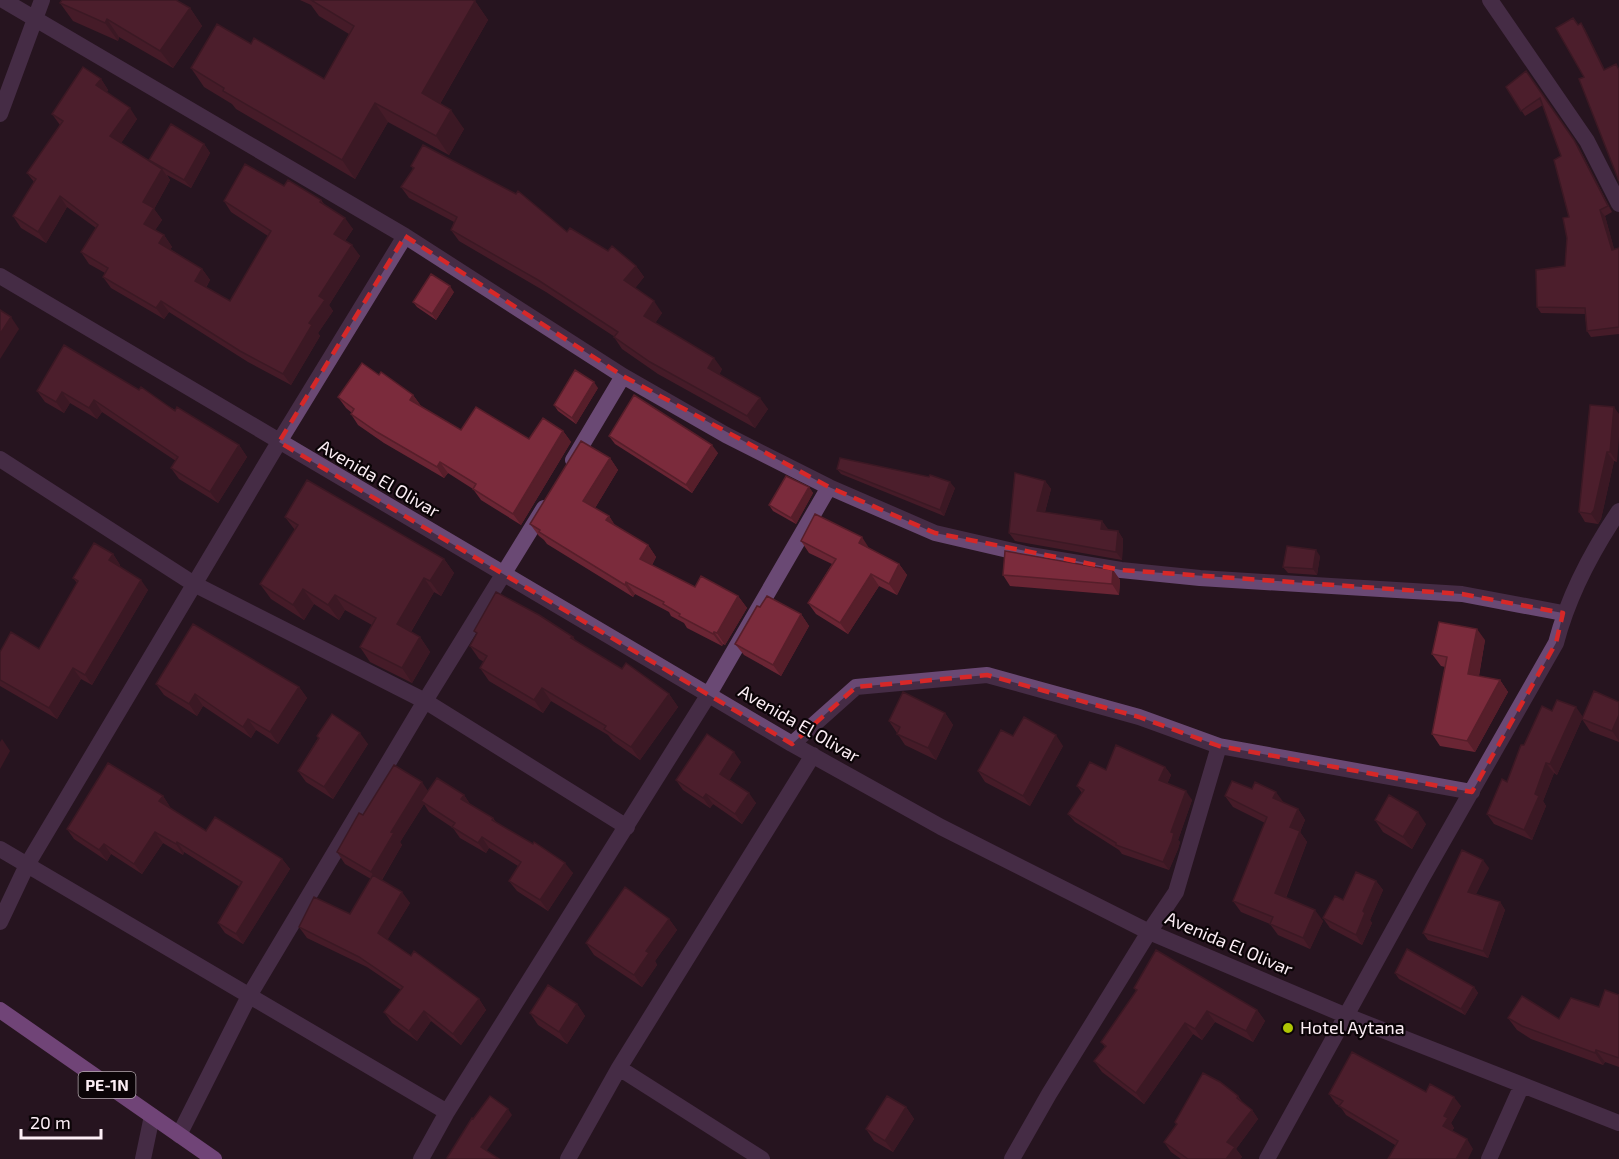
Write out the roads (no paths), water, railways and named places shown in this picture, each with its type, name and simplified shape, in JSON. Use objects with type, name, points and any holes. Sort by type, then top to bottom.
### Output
[{"type":"highway","name":"PE-1N","points":[[0,1010],[214,1159]]},
{"type":"street","points":[[3,0],[405,236],[623,376],[726,435],[829,487],[935,533],[1030,555],[1121,570],[1200,578],[1462,594],[1563,613]]},
{"type":"street","points":[[0,114],[42,0]]},
{"type":"street","points":[[1490,0],[1587,141],[1619,204]]},
{"type":"street","points":[[0,922],[27,865],[279,442],[405,236]]},
{"type":"street","name":"Avenida El Olivar","points":[[0,276],[792,744],[941,826],[1149,932],[1347,1016],[1619,1124]]},
{"type":"street","points":[[563,475],[623,376]]},
{"type":"street","points":[[0,459],[194,584],[425,701],[627,827]]},
{"type":"street","points":[[421,1159],[447,1112],[709,694],[829,487]]},
{"type":"street","points":[[179,1135],[249,996],[425,701],[552,495]]},
{"type":"street","points":[[1267,1159],[1422,878],[1556,643],[1563,613],[1606,530],[1619,511]]},
{"type":"street","points":[[792,744],[856,687],[987,675],[1139,717],[1219,746],[1472,792]]},
{"type":"street","points":[[1012,1159],[1049,1094],[1176,892],[1219,746]]},
{"type":"street","points":[[568,1159],[619,1068],[813,755]]},
{"type":"street","points":[[0,849],[447,1112]]},
{"type":"street","points":[[619,1068],[762,1159]]},
{"type":"street","points":[[1489,1159],[1522,1085]]},
{"type":"street","points":[[143,1159],[152,1116]]},
{"type":"place","name":"Hotel Aytana","points":[[1288,1028]]}]
